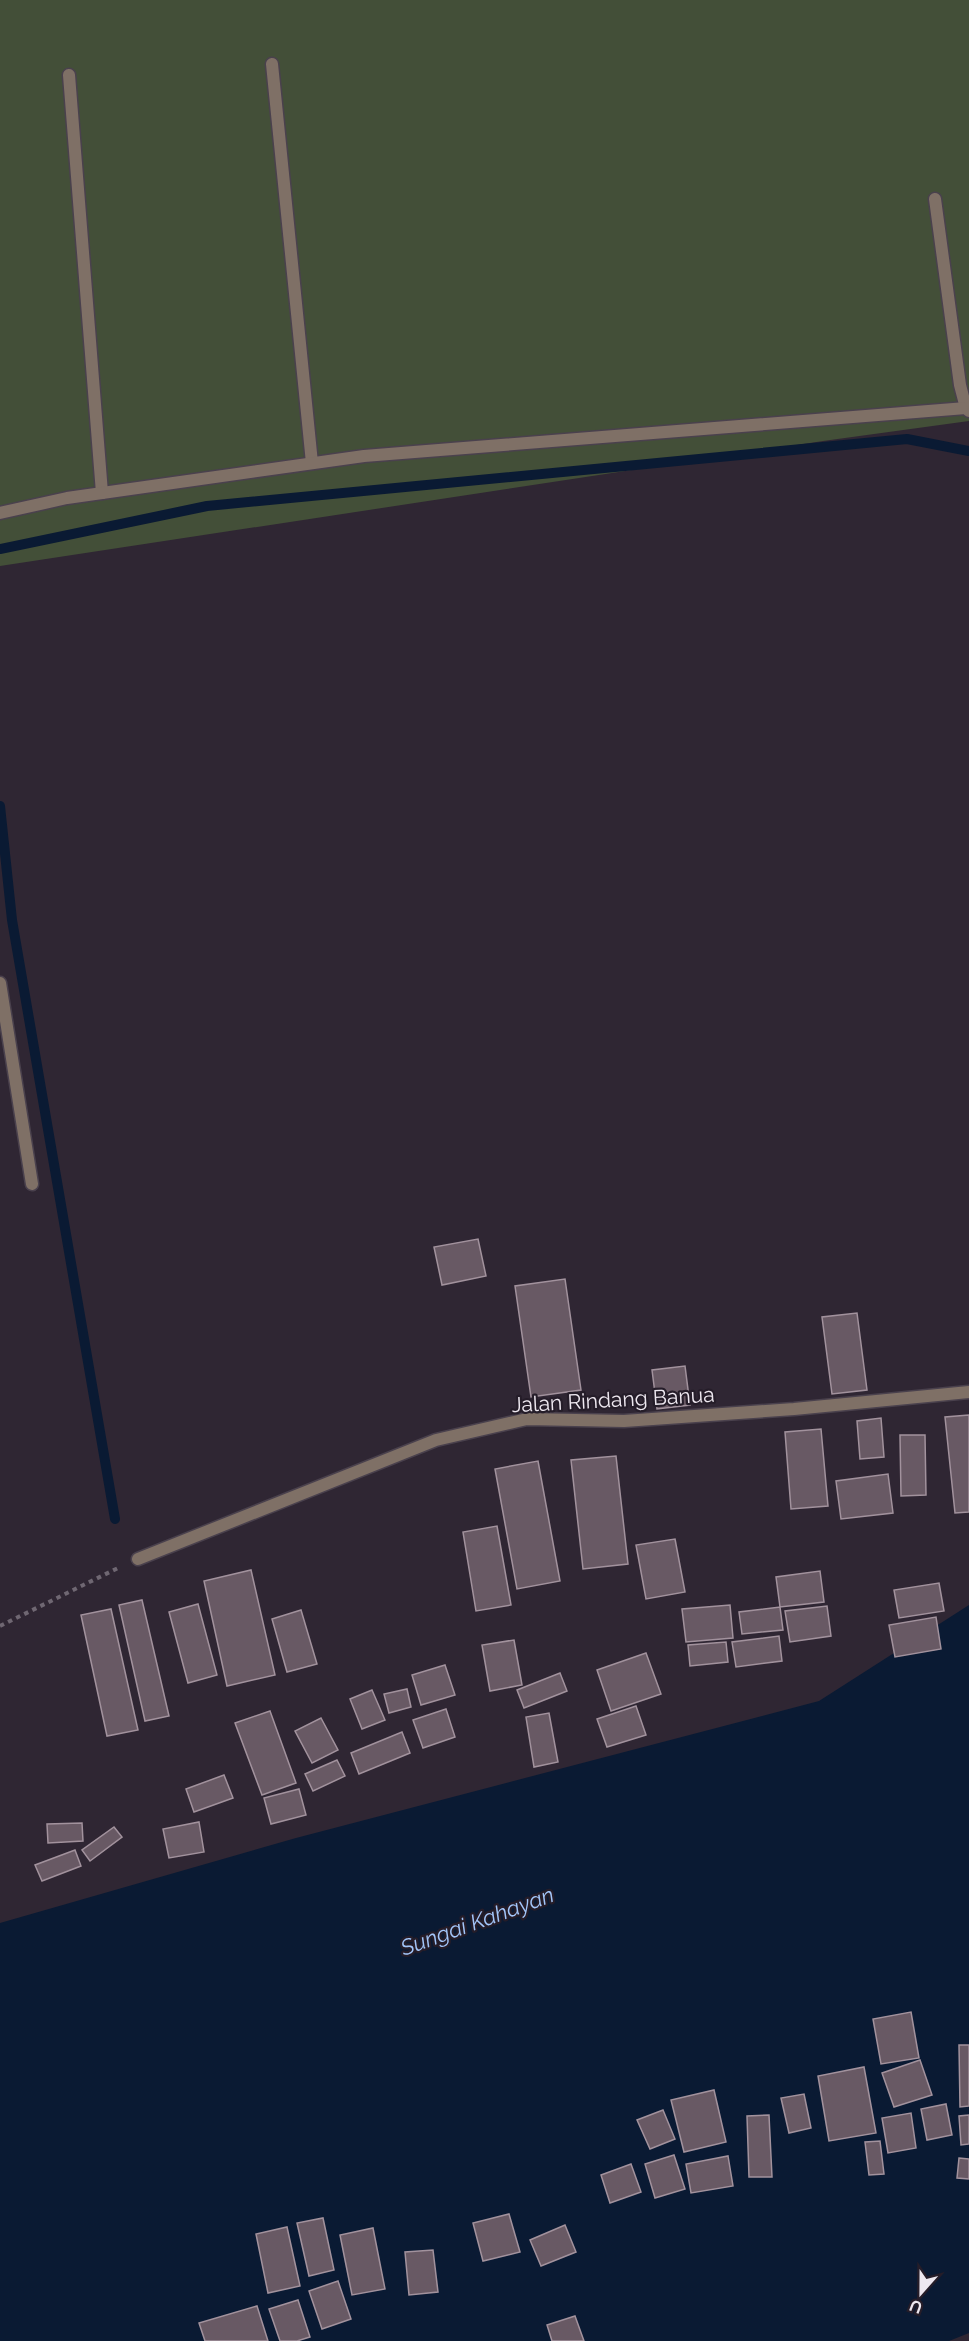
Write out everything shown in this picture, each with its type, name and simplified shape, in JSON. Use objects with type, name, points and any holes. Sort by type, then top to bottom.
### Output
[{"type":"street","points":[[272,64],[312,463]]},
{"type":"street","points":[[69,75],[102,493]]},
{"type":"street","points":[[0,513],[67,498],[364,456],[967,409],[960,386],[935,199]]},
{"type":"street","points":[[0,983],[32,1184]]},
{"type":"street","name":"Jalan Rindang Banua","points":[[138,1559],[436,1440],[527,1419],[624,1420],[794,1409],[969,1392]]},
{"type":"path","points":[[0,1626],[138,1559]]},
{"type":"green space","points":[[0,0],[969,0],[969,421],[823,441],[0,566]]},
{"type":"water","name":"Sungai Kahayan","points":[[969,1605],[969,2333],[949,2341],[0,2341],[0,1923],[296,1838],[819,1701]]},
{"type":"building","points":[[478,1239],[486,1276],[442,1285],[434,1247]]},
{"type":"building","points":[[565,1279],[581,1390],[531,1397],[515,1286]]},
{"type":"building","points":[[857,1313],[867,1390],[832,1394],[822,1317]]},
{"type":"building","points":[[685,1366],[690,1405],[657,1409],[652,1370]]},
{"type":"building","points":[[969,1415],[969,1512],[955,1513],[945,1417]]},
{"type":"building","points":[[881,1418],[884,1457],[860,1459],[857,1421]]},
{"type":"building","points":[[821,1429],[828,1506],[791,1509],[785,1432]]},
{"type":"building","points":[[900,1435],[925,1435],[926,1495],[901,1496]]},
{"type":"building","points":[[616,1456],[628,1564],[583,1569],[571,1460]]},
{"type":"building","points":[[538,1461],[560,1581],[517,1589],[495,1469]]},
{"type":"building","points":[[888,1474],[893,1513],[841,1519],[836,1481]]},
{"type":"building","points":[[497,1526],[511,1605],[476,1611],[463,1532]]},
{"type":"building","points":[[675,1539],[685,1592],[646,1599],[636,1545]]},
{"type":"building","points":[[251,1570],[275,1675],[227,1686],[204,1581]]},
{"type":"building","points":[[820,1571],[824,1602],[780,1607],[776,1577]]},
{"type":"building","points":[[939,1583],[944,1611],[899,1618],[894,1590]]},
{"type":"building","points":[[142,1600],[169,1716],[145,1721],[119,1605]]},
{"type":"building","points":[[198,1604],[217,1675],[188,1683],[169,1612]]},
{"type":"building","points":[[730,1605],[733,1638],[686,1642],[682,1609]]},
{"type":"building","points":[[827,1606],[831,1636],[790,1642],[785,1611]]},
{"type":"building","points":[[780,1607],[783,1630],[742,1634],[739,1612]]},
{"type":"building","points":[[111,1609],[138,1730],[107,1736],[81,1615]]},
{"type":"building","points":[[301,1610],[317,1664],[287,1672],[272,1619]]},
{"type":"building","points":[[936,1617],[941,1649],[895,1657],[889,1625]]},
{"type":"building","points":[[779,1636],[782,1661],[736,1667],[732,1642]]},
{"type":"building","points":[[514,1640],[522,1685],[490,1691],[482,1645]]},
{"type":"building","points":[[726,1642],[728,1662],[690,1666],[688,1645]]},
{"type":"building","points":[[646,1653],[661,1694],[611,1711],[597,1670]]},
{"type":"building","points":[[445,1665],[455,1695],[421,1705],[412,1675]]},
{"type":"building","points":[[560,1673],[567,1691],[524,1708],[517,1690]]},
{"type":"building","points":[[407,1689],[411,1707],[389,1713],[384,1694]]},
{"type":"building","points":[[372,1690],[385,1720],[362,1729],[350,1699]]},
{"type":"building","points":[[636,1706],[646,1735],[607,1747],[597,1719]]},
{"type":"building","points":[[446,1709],[455,1737],[423,1748],[413,1720]]},
{"type":"building","points":[[270,1711],[296,1783],[262,1795],[235,1723]]},
{"type":"building","points":[[549,1713],[558,1762],[534,1767],[526,1717]]},
{"type":"building","points":[[321,1718],[338,1750],[312,1763],[295,1731]]},
{"type":"building","points":[[402,1732],[410,1753],[359,1774],[351,1753]]},
{"type":"building","points":[[337,1760],[345,1776],[313,1791],[305,1774]]},
{"type":"building","points":[[224,1775],[233,1798],[194,1812],[186,1789]]},
{"type":"building","points":[[299,1789],[306,1815],[271,1824],[264,1798]]},
{"type":"building","points":[[199,1822],[204,1852],[169,1858],[163,1829]]},
{"type":"building","points":[[82,1823],[83,1841],[48,1843],[47,1824]]},
{"type":"building","points":[[114,1827],[122,1837],[90,1861],[82,1850]]},
{"type":"building","points":[[75,1850],[81,1866],[42,1881],[35,1865]]},
{"type":"building","points":[[911,2012],[919,2058],[881,2064],[873,2019]]},
{"type":"building","points":[[959,2045],[969,2045],[969,2106],[960,2107]]},
{"type":"building","points":[[920,2060],[932,2095],[894,2107],[882,2073]]},
{"type":"building","points":[[864,2067],[876,2133],[829,2141],[818,2076]]},
{"type":"building","points":[[714,2090],[726,2142],[684,2152],[671,2100]]},
{"type":"building","points":[[804,2094],[811,2128],[789,2133],[781,2098]]},
{"type":"building","points":[[946,2104],[952,2135],[927,2140],[921,2109]]},
{"type":"building","points":[[663,2110],[675,2139],[650,2149],[637,2120]]},
{"type":"building","points":[[911,2113],[916,2148],[888,2153],[882,2118]]},
{"type":"building","points":[[769,2115],[772,2177],[749,2177],[747,2116]]},
{"type":"building","points":[[969,2115],[969,2144],[961,2145],[959,2116]]},
{"type":"building","points":[[880,2141],[884,2174],[869,2175],[865,2142]]},
{"type":"building","points":[[674,2155],[685,2189],[655,2198],[645,2164]]},
{"type":"building","points":[[728,2156],[733,2186],[691,2193],[686,2164]]},
{"type":"building","points":[[959,2158],[969,2159],[969,2179],[957,2178]]},
{"type":"building","points":[[631,2164],[641,2192],[610,2203],[601,2175]]},
{"type":"building","points":[[509,2214],[520,2252],[483,2261],[473,2223]]},
{"type":"building","points":[[323,2218],[334,2270],[309,2276],[297,2223]]},
{"type":"building","points":[[565,2225],[576,2252],[541,2266],[530,2240]]},
{"type":"building","points":[[287,2227],[300,2286],[268,2293],[256,2234]]},
{"type":"building","points":[[373,2228],[385,2289],[352,2295],[340,2235]]},
{"type":"building","points":[[433,2250],[438,2292],[409,2295],[405,2252]]},
{"type":"building","points":[[338,2281],[351,2319],[322,2329],[309,2291]]},
{"type":"building","points":[[298,2300],[310,2337],[297,2341],[280,2341],[269,2309]]},
{"type":"building","points":[[257,2306],[268,2341],[205,2341],[199,2323]]},
{"type":"building","points":[[575,2316],[584,2341],[552,2341],[547,2325]]},
{"type":"waterway","points":[[0,549],[207,506],[907,439],[969,451]]},
{"type":"waterway","points":[[0,806],[12,920],[115,1519]]}]
